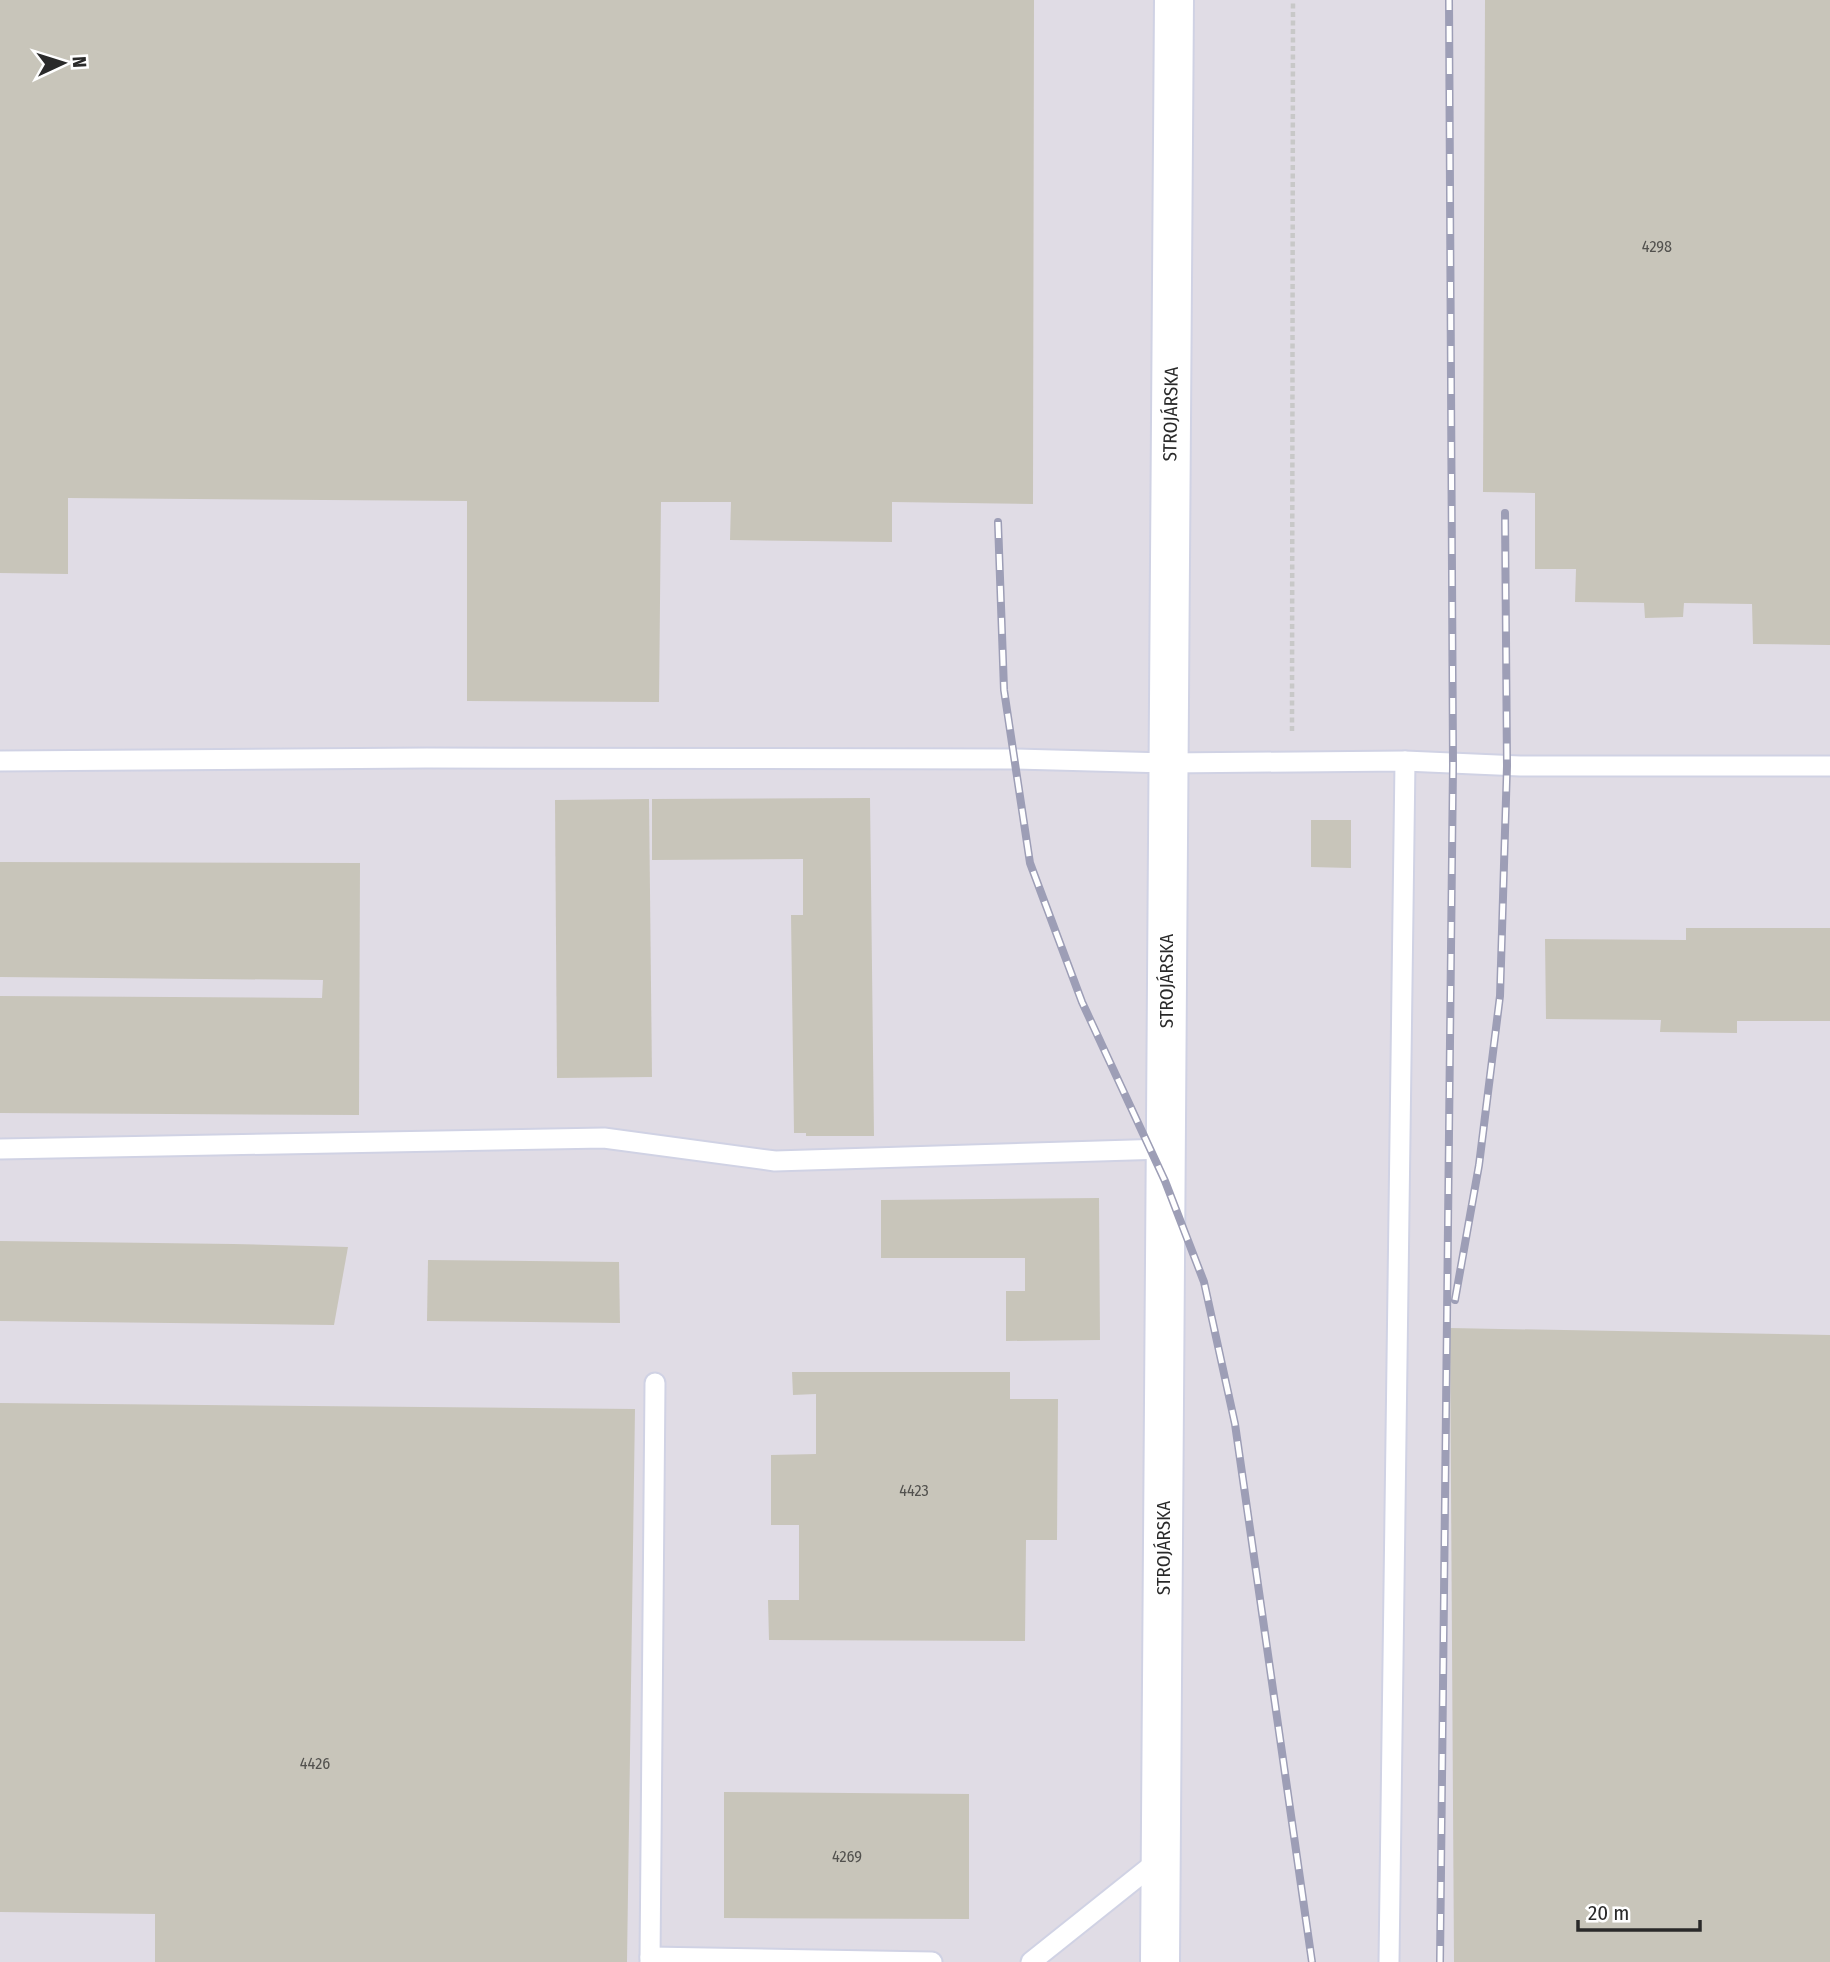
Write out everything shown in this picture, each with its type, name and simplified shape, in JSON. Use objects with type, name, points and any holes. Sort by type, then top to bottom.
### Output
[{"type":"street","name":"STROJÁRSKA","points":[[1160,1962],[1174,0]]},
{"type":"lane","points":[[0,761],[427,758],[1015,759],[1167,763],[1405,761],[1520,766],[1830,766]]},
{"type":"lane","points":[[1389,1962],[1405,761]]},
{"type":"lane","points":[[0,1149],[604,1138],[775,1161],[1165,1149]]},
{"type":"lane","points":[[655,1383],[650,1959],[932,1962]]},
{"type":"lane","points":[[1031,1962],[1161,1858]]},
{"type":"path","points":[[1292,762],[1293,0]]},
{"type":"shaded area","points":[[0,0],[1830,0],[1830,1962],[0,1962]]},
{"type":"building","points":[[0,0],[1034,0],[1033,504],[892,502],[892,542],[730,540],[731,502],[661,502],[659,702],[467,701],[467,501],[68,498],[68,574],[0,573]]},
{"type":"building","points":[[1485,0],[1830,0],[1830,645],[1753,644],[1752,604],[1684,603],[1683,617],[1645,618],[1644,603],[1575,602],[1576,569],[1535,569],[1535,493],[1483,492]]},
{"type":"building","points":[[870,798],[874,1136],[806,1136],[806,1133],[794,1133],[791,915],[803,915],[803,859],[652,860],[652,799]]},
{"type":"building","points":[[649,799],[652,1077],[557,1078],[555,800]]},
{"type":"building","points":[[1311,820],[1351,820],[1351,868],[1311,867]]},
{"type":"building","points":[[0,862],[360,863],[359,1115],[0,1113],[0,996],[322,998],[323,980],[0,977]]},
{"type":"building","points":[[1686,928],[1830,928],[1830,1021],[1737,1021],[1737,1033],[1660,1032],[1661,1020],[1546,1019],[1545,939],[1686,940]]},
{"type":"building","points":[[1099,1198],[1100,1340],[1006,1341],[1006,1291],[1025,1291],[1025,1258],[881,1258],[881,1200]]},
{"type":"building","points":[[0,1241],[348,1247],[334,1325],[0,1321]]},
{"type":"building","points":[[428,1260],[619,1262],[620,1323],[427,1321]]},
{"type":"building","points":[[1450,1328],[1830,1335],[1830,1962],[1454,1962]]},
{"type":"building","points":[[792,1372],[1010,1372],[1010,1399],[1058,1399],[1057,1540],[1026,1540],[1025,1641],[769,1640],[768,1600],[799,1600],[799,1525],[771,1525],[771,1455],[816,1454],[816,1394],[793,1395]]},
{"type":"building","points":[[0,1403],[635,1409],[627,1962],[155,1962],[155,1914],[0,1912]]},
{"type":"building","points":[[724,1792],[969,1794],[969,1919],[724,1918]]},
{"type":"railway","points":[[1440,1962],[1453,765],[1449,0]]},
{"type":"railway","points":[[1455,1300],[1479,1165],[1500,996],[1507,766],[1505,513]]},
{"type":"railway","points":[[998,522],[1004,690],[1030,863],[1082,1002],[1165,1181],[1204,1282],[1235,1424],[1312,1962]]}]
